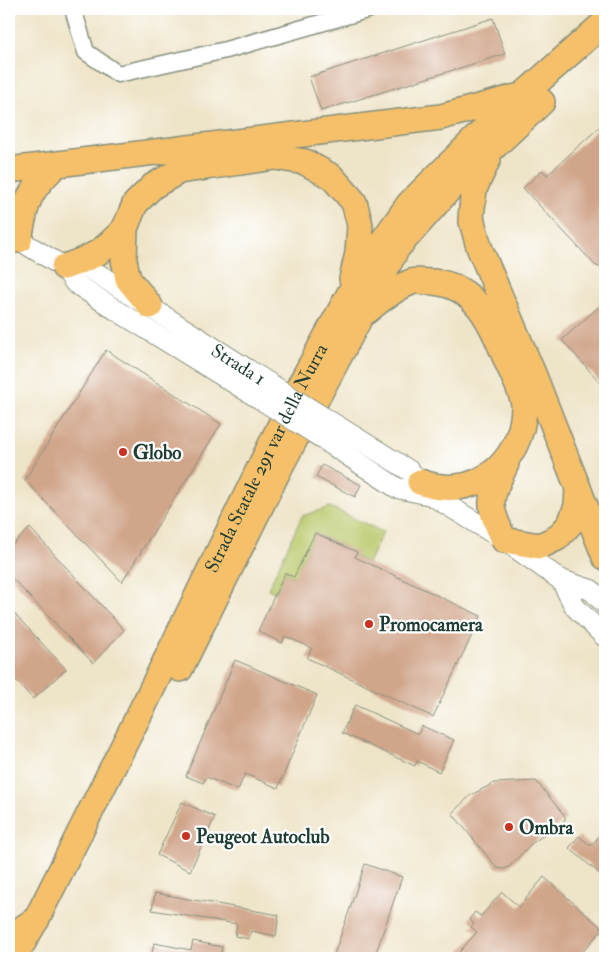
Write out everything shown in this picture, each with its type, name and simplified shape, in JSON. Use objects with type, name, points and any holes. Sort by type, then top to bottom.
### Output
[{"type":"highway","points":[[9,938],[36,920]]},
{"type":"main road","name":"Strada Statale 291 var della Nurra","points":[[14,958],[36,920],[147,699],[300,386],[349,292],[409,204],[485,129],[605,22]]},
{"type":"main road","name":"Strada Statale 291 var della Nurra","points":[[31,958],[101,824],[279,469],[397,248],[453,185],[605,43]]},
{"type":"main road","points":[[9,170],[441,116],[525,95]]},
{"type":"main road","points":[[500,141],[485,163],[474,190],[471,218],[479,248],[605,557]]},
{"type":"main road","points":[[64,267],[95,256],[109,245],[124,228],[135,204],[153,186],[179,171],[275,157],[305,162],[332,177],[354,202],[360,225],[358,253],[349,292]]},
{"type":"main road","points":[[12,234],[35,186],[56,165]]},
{"type":"main road","points":[[124,228],[124,260],[128,279],[150,306]]},
{"type":"main road","points":[[359,318],[387,295],[413,281],[436,282],[460,288],[483,309],[496,334],[524,406],[522,434],[493,491],[491,510],[504,540],[540,546],[557,538],[570,524],[577,506],[578,488]]},
{"type":"main road","points":[[425,489],[430,486],[461,486],[488,477],[510,458]]},
{"type":"street","points":[[73,9],[86,52],[118,74],[226,50],[370,9]]},
{"type":"street","name":"Strada 1","points":[[12,234],[64,267],[75,282],[116,310],[280,401],[318,425],[397,488],[425,489],[504,540],[561,580],[591,590],[605,604]]},
{"type":"street","name":"Strada 1","points":[[64,267],[88,267],[150,306],[280,401]]},
{"type":"street","name":"Strada 1","points":[[561,580],[575,607],[605,637]]},
{"type":"green space","points":[[330,507],[383,532],[368,563],[355,557],[356,552],[315,533],[295,577],[285,573],[276,593],[268,589],[302,516]]},
{"type":"building","points":[[493,18],[505,54],[321,111],[309,77]]},
{"type":"building","points":[[605,122],[605,268],[596,266],[523,188],[542,170],[547,175]]},
{"type":"building","points":[[605,301],[605,388],[562,340]]},
{"type":"building","name":"Globo","points":[[106,350],[221,424],[122,582],[25,480]]},
{"type":"building","points":[[322,465],[361,485],[355,497],[316,477]]},
{"type":"building","points":[[30,528],[124,630],[93,663],[9,575],[9,548]]},
{"type":"building","name":"Promocamera","points":[[315,533],[357,552],[355,557],[481,616],[433,717],[307,658],[312,648],[285,636],[282,643],[258,631],[285,573],[294,577]]},
{"type":"building","points":[[9,608],[66,669],[33,699],[9,673]]},
{"type":"building","points":[[235,660],[317,695],[278,788],[245,774],[238,790],[206,777],[203,783],[186,776]]},
{"type":"building","points":[[355,705],[418,734],[422,726],[454,740],[439,772],[417,761],[415,766],[342,733]]},
{"type":"building","name":"Ombra","points":[[536,781],[565,816],[565,820],[531,844],[509,867],[504,869],[497,868],[452,813],[471,795],[494,783]]},
{"type":"building","name":"Peugeot Autoclub","points":[[182,802],[215,817],[190,871],[157,855]]},
{"type":"building","points":[[605,829],[605,878],[569,848],[579,836],[591,846]]},
{"type":"building","points":[[365,864],[402,877],[374,958],[333,958]]},
{"type":"building","points":[[544,877],[603,929],[577,958],[454,958],[477,932],[471,927],[474,924],[469,919],[475,912],[481,916],[502,892],[519,907]]},
{"type":"building","points":[[155,893],[279,915],[276,936],[251,931],[249,939],[235,936],[237,924],[152,910]]},
{"type":"building","points":[[193,941],[222,947],[220,958],[151,958],[154,943],[191,950]]},
{"type":"place","name":"Globo","points":[[123,452]]},
{"type":"place","name":"Promocamera","points":[[369,624]]},
{"type":"place","name":"Ombra","points":[[509,827]]},
{"type":"place","name":"Peugeot Autoclub","points":[[186,836]]}]
